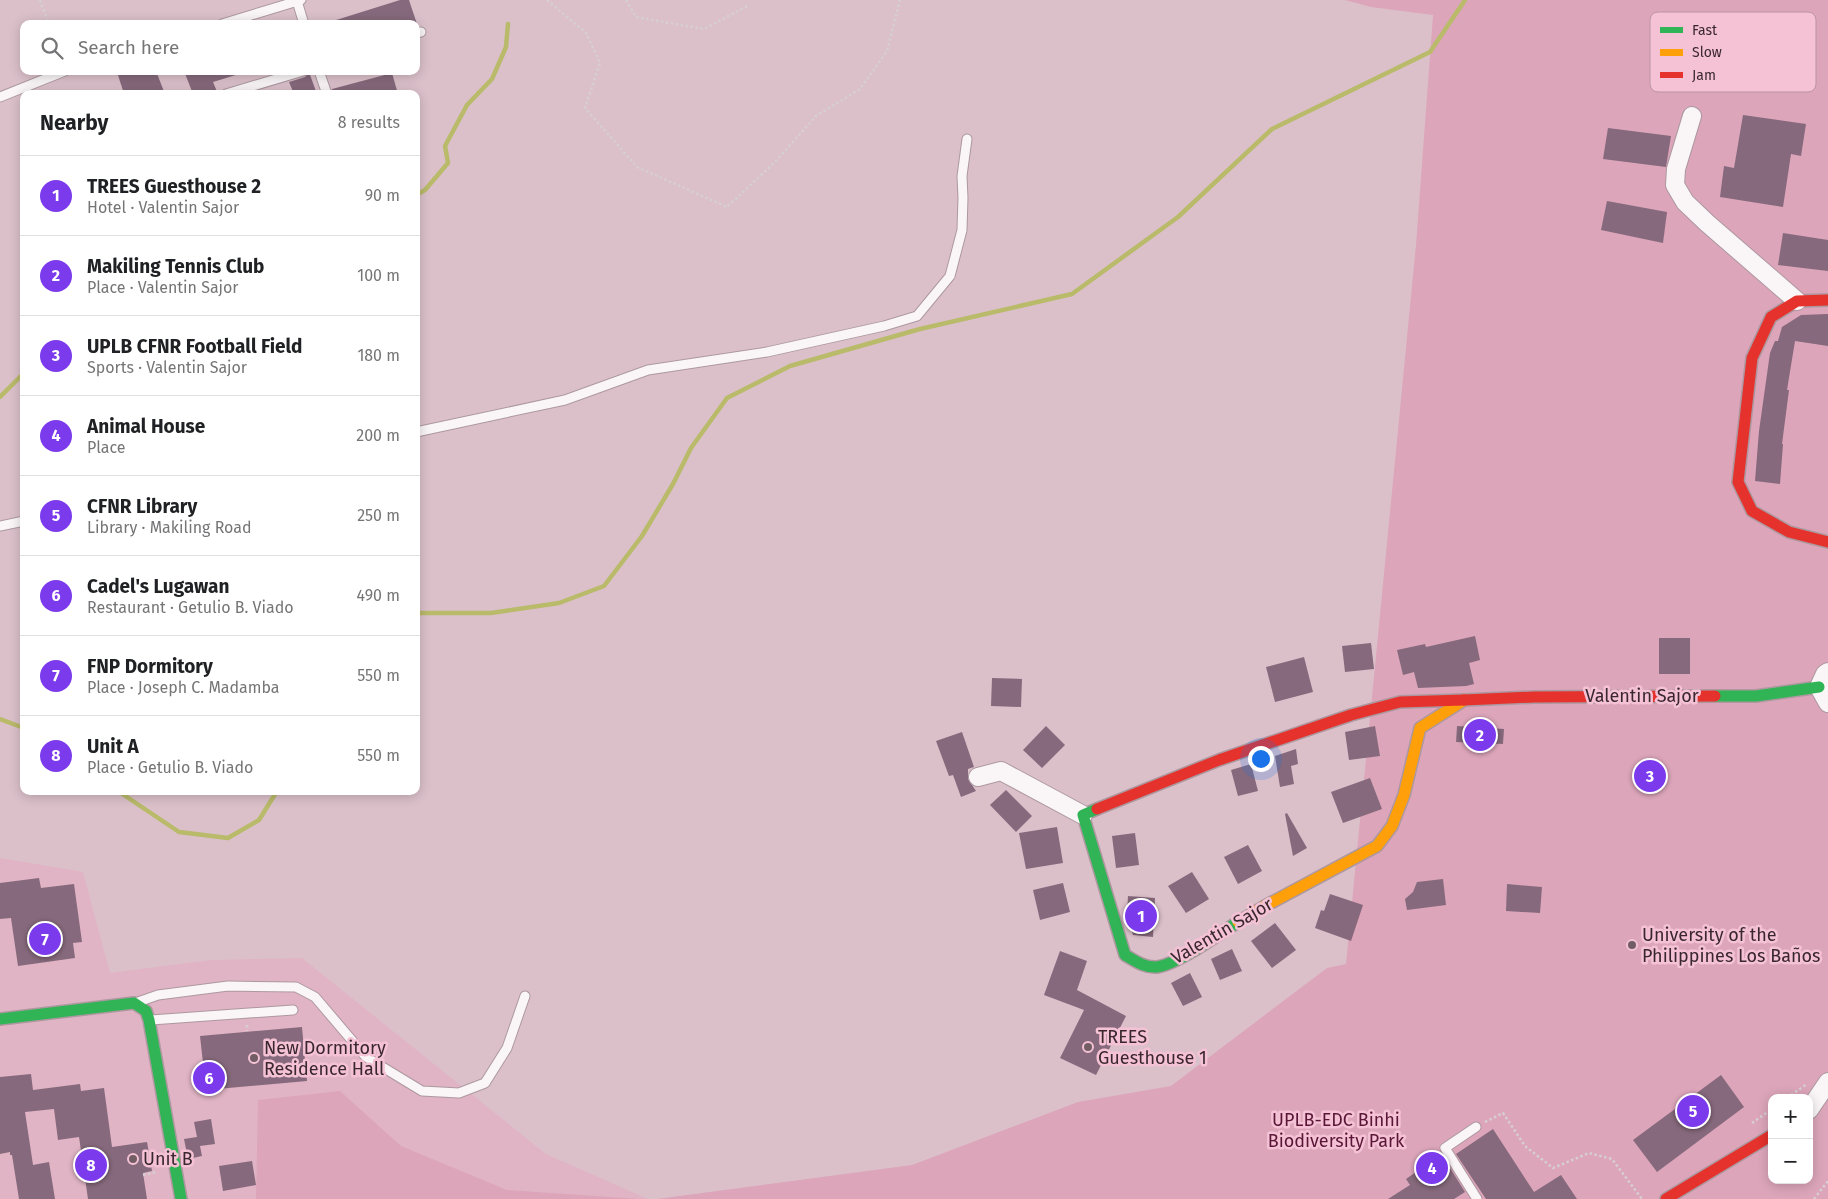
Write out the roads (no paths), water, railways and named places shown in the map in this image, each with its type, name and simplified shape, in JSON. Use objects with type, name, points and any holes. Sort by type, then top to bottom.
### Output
[{"type":"street","points":[[1692,116],[1676,169],[1675,185],[1685,202],[1797,302]]},
{"type":"street","points":[[1828,300],[1797,302],[1771,317],[1752,358],[1738,482],[1752,511],[1789,532],[1828,542]]},
{"type":"street","name":"Valentin Sajor","points":[[1464,700],[1420,728],[1404,795],[1392,826],[1377,846],[1265,906],[1174,961],[1156,967],[1142,965],[1124,955],[1083,815],[1219,760],[1351,715],[1400,702],[1534,697],[1824,695],[1825,674],[1828,672]]},
{"type":"street","points":[[978,777],[1001,772],[1083,815]]},
{"type":"street","points":[[0,1019],[134,1003],[146,1011],[150,1020],[181,1199]]},
{"type":"street","points":[[1813,1104],[1828,1082]]},
{"type":"street","points":[[1666,1199],[1768,1138]]},
{"type":"lane","points":[[235,20],[299,1],[303,20]]},
{"type":"lane","points":[[0,97],[55,75]]},
{"type":"lane","points":[[239,90],[290,75]]},
{"type":"lane","points":[[320,75],[325,90]]},
{"type":"lane","points":[[420,431],[565,400],[648,370],[767,352],[884,326],[917,316],[950,276],[962,230],[962,176],[967,139]]},
{"type":"lane","points":[[0,526],[20,522]]},
{"type":"lane","points":[[134,1003],[158,995],[228,986],[296,987],[315,997],[366,1057],[422,1091],[459,1093],[485,1083],[507,1048],[525,996]]},
{"type":"lane","points":[[150,1020],[292,1010]]},
{"type":"lane","points":[[1476,1127],[1445,1148],[1477,1199]]},
{"type":"waterway","points":[[420,613],[491,613],[559,603],[604,586],[642,536],[673,484],[691,448],[727,398],[790,366],[920,329],[1072,294],[1178,217],[1272,129],[1430,52],[1465,0]]},
{"type":"waterway","points":[[420,193],[425,190],[448,163],[445,146],[467,105],[492,79],[506,47],[508,24]]},
{"type":"waterway","points":[[0,397],[20,377]]},
{"type":"waterway","points":[[0,719],[20,726]]},
{"type":"waterway","points":[[124,795],[179,832],[228,838],[259,820],[275,795]]},
{"type":"place","name":"Makiling Tennis Club","points":[[1480,735]]},
{"type":"place","name":"UPLB CFNR Football Field","points":[[1650,776]]},
{"type":"place","name":"TREES Guesthouse 2","points":[[1141,916]]},
{"type":"place","name":"FNP Dormitory","points":[[45,939]]},
{"type":"place","name":"University of the Philippines Los Baños","points":[[1632,945]]},
{"type":"place","name":"TREES Guesthouse 1","points":[[1088,1047]]},
{"type":"place","name":"New Dormitory Residence Hall","points":[[254,1058]]},
{"type":"place","name":"Cadel's Lugawan","points":[[209,1078]]},
{"type":"place","name":"CFNR Library","points":[[1693,1111]]},
{"type":"place","name":"Unit B","points":[[133,1159]]},
{"type":"place","name":"Unit A","points":[[91,1165]]},
{"type":"place","name":"Animal House","points":[[1432,1168]]},
{"type":"park label","name":"UPLB-EDC Binhi Biodiversity Park","points":[[1336,1130]]}]
